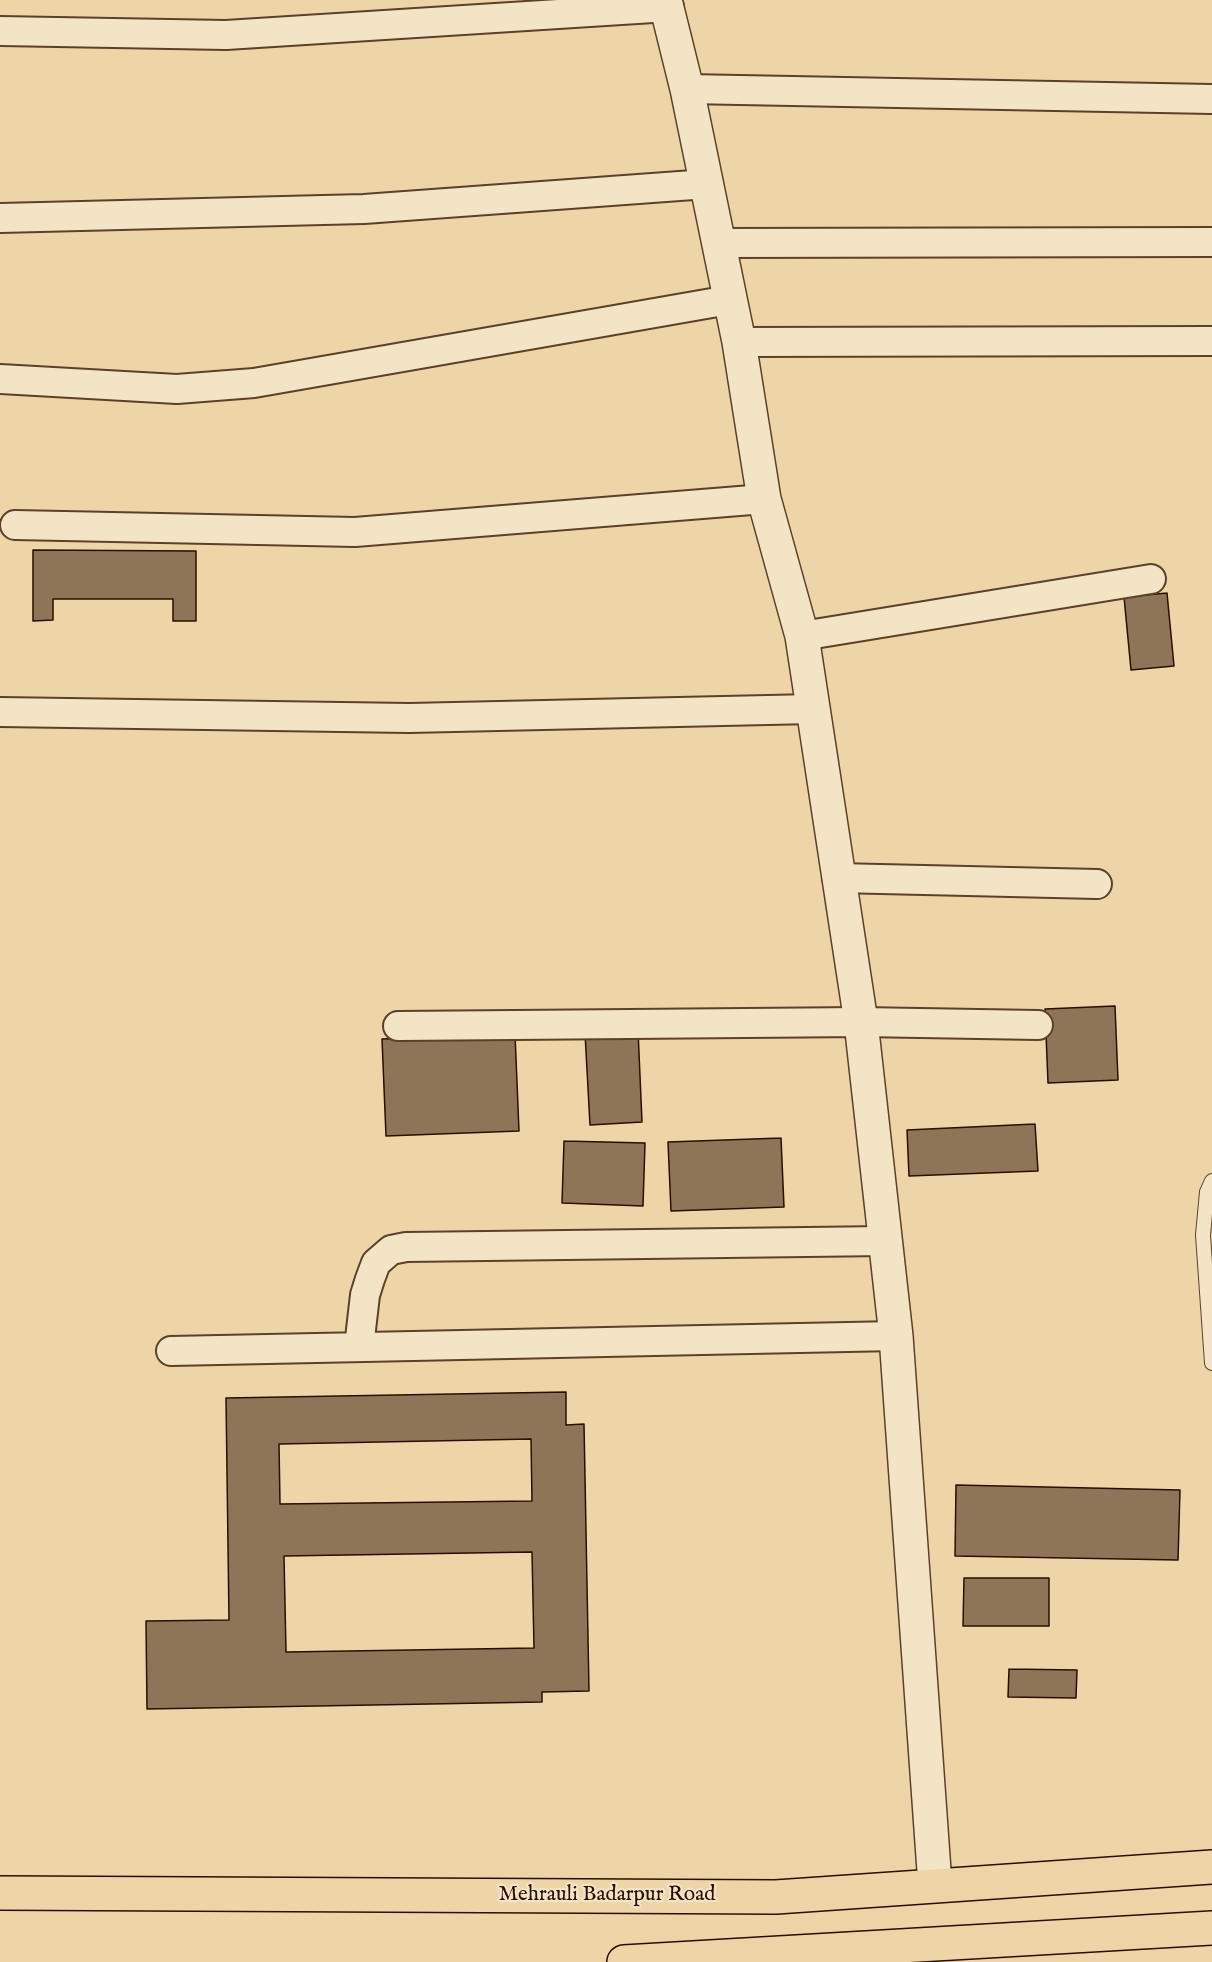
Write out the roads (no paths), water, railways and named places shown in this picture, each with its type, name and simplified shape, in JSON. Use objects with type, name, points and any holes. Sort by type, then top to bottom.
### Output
[{"type":"main road","name":"Mehrauli Badarpur Road","points":[[0,1893],[776,1897],[1212,1867]]},
{"type":"main road","points":[[624,1962],[1212,1928]]},
{"type":"street","points":[[0,31],[226,35],[450,10],[668,2],[738,342],[764,499],[802,636],[837,878],[861,1022],[896,1336],[936,1885]]},
{"type":"street","points":[[687,89],[1212,99]]},
{"type":"street","points":[[0,218],[364,209],[707,184]]},
{"type":"street","points":[[718,243],[1212,242]]},
{"type":"street","points":[[0,379],[177,389],[254,382],[729,300]]},
{"type":"street","points":[[738,342],[1212,341]]},
{"type":"street","points":[[15,525],[355,532],[764,499]]},
{"type":"street","points":[[802,636],[1151,579]]},
{"type":"street","points":[[0,712],[409,718],[813,709]]},
{"type":"street","points":[[837,878],[1097,884]]},
{"type":"street","points":[[398,1026],[861,1022],[1038,1025]]},
{"type":"street","points":[[359,1347],[365,1295],[370,1279],[376,1263],[391,1250],[406,1247],[886,1241]]},
{"type":"street","points":[[171,1351],[896,1336]]},
{"type":"lane","points":[[1212,1181],[1207,1192],[1203,1235],[1212,1364]]}]
